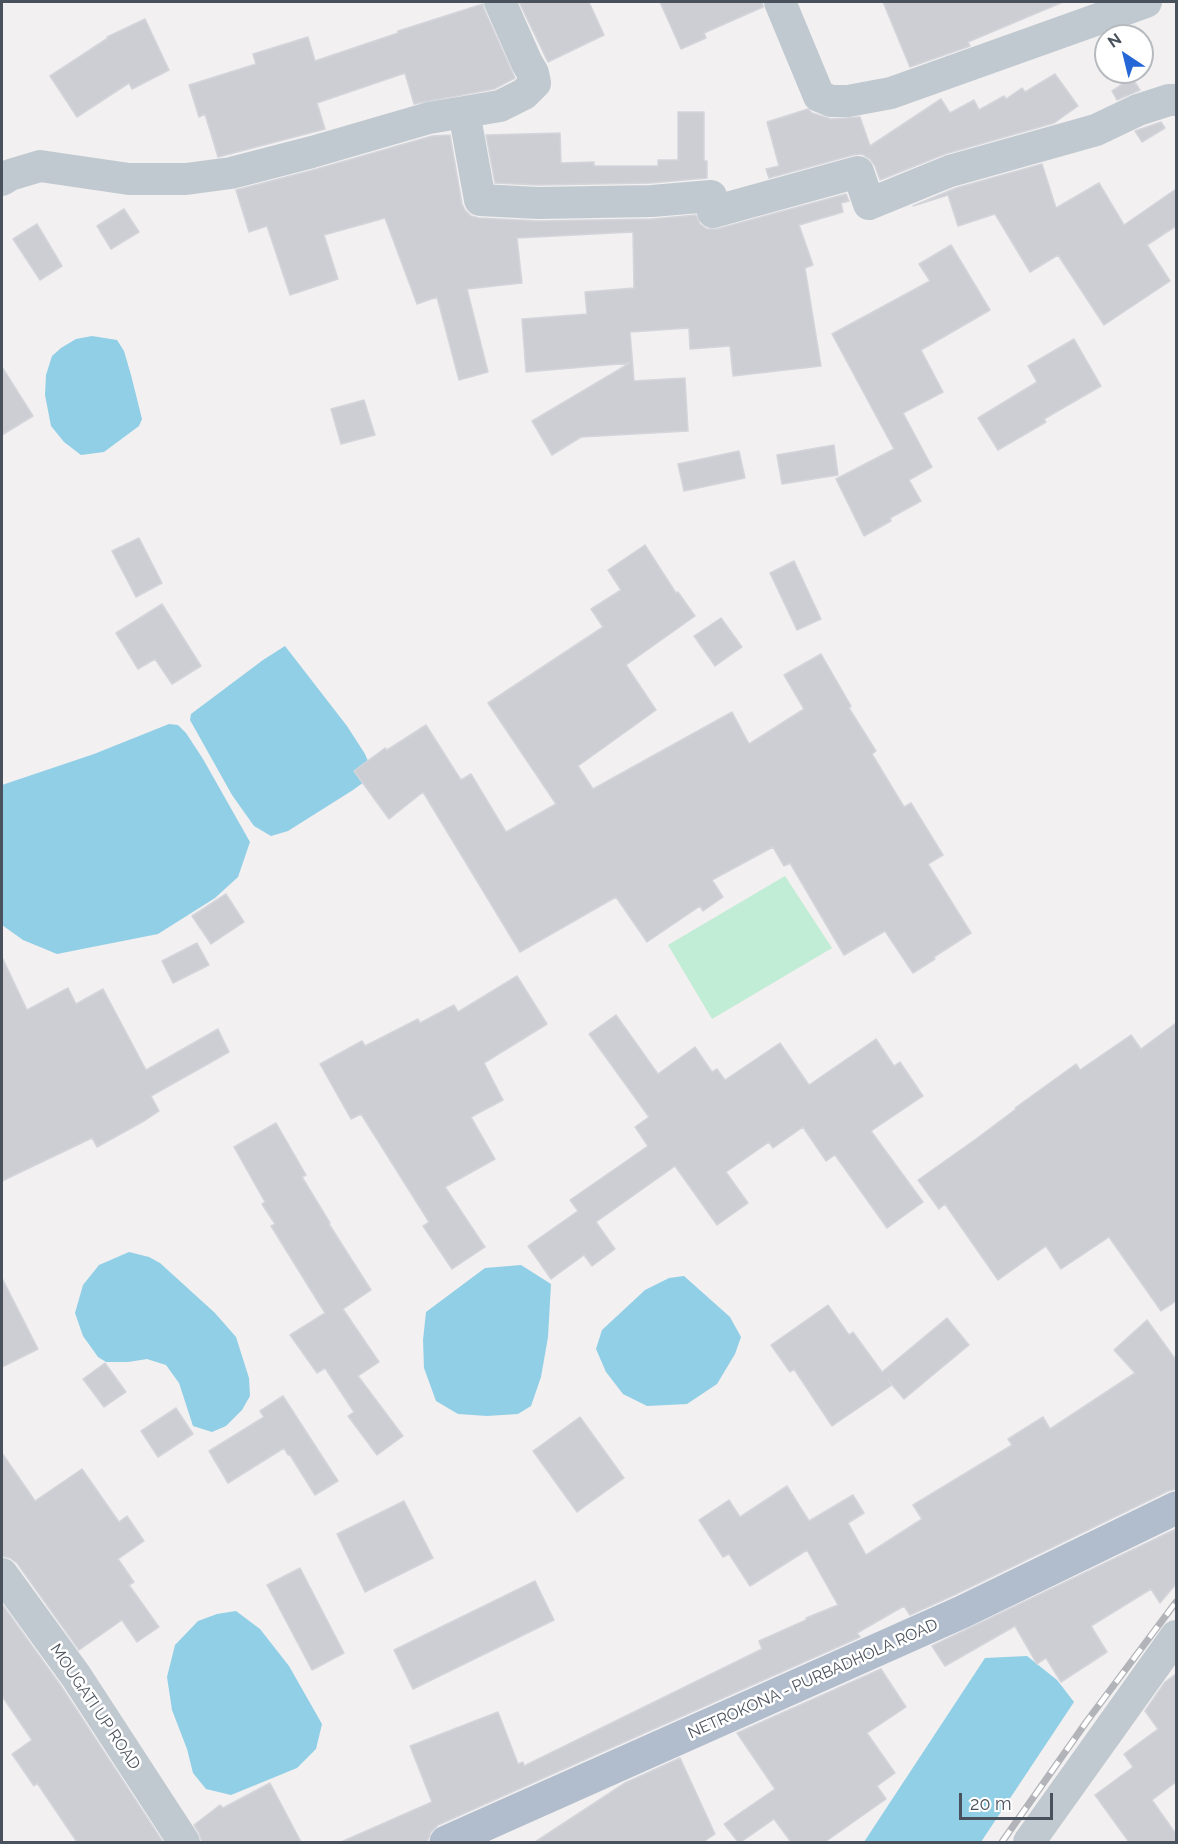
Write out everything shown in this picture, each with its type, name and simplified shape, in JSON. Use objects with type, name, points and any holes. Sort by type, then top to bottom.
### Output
[{"type":"main road","name":"NETROKONA - PURBADHOLA ROAD","points":[[446,1842],[962,1612],[1176,1508]]},
{"type":"street","points":[[2,180],[10,175],[40,166],[129,179],[186,179],[231,173],[429,118],[500,106],[524,94],[535,83],[533,73],[526,63],[500,2]]},
{"type":"street","points":[[780,2],[819,96],[831,101],[848,101],[891,93],[1146,2]]},
{"type":"street","points":[[464,112],[480,200],[538,203],[652,201],[711,196],[713,212],[858,172],[869,204],[950,171],[1096,130],[1138,111],[1169,100],[1176,100]]},
{"type":"street","name":"MOUGATI UP ROAD","points":[[2,1574],[76,1677],[184,1842]]},
{"type":"street","points":[[1029,1842],[1176,1636]]},
{"type":"green space","points":[[785,876],[832,948],[712,1019],[668,945]]},
{"type":"water","points":[[92,336],[117,340],[124,351],[142,419],[139,426],[104,452],[81,455],[64,442],[51,426],[45,395],[46,375],[52,356],[61,348],[76,339]]},
{"type":"water","points":[[285,646],[347,726],[370,766],[364,782],[353,790],[288,831],[271,836],[254,826],[232,795],[190,720],[191,714]]},
{"type":"water","points":[[169,724],[178,725],[186,733],[250,842],[238,877],[215,898],[158,934],[57,954],[23,940],[2,925],[2,785],[94,754]]},
{"type":"water","points":[[129,1252],[149,1257],[160,1263],[215,1313],[236,1337],[249,1378],[250,1396],[242,1410],[226,1426],[212,1432],[193,1426],[179,1383],[166,1365],[147,1359],[106,1362],[98,1357],[83,1336],[75,1313],[83,1285],[99,1265]]},
{"type":"water","points":[[521,1265],[551,1284],[548,1337],[541,1377],[531,1406],[518,1414],[487,1416],[458,1414],[436,1401],[424,1368],[423,1340],[426,1312],[485,1268]]},
{"type":"water","points":[[684,1276],[730,1317],[741,1337],[735,1354],[717,1384],[687,1404],[647,1406],[623,1394],[606,1372],[596,1349],[602,1330],[645,1290],[669,1278]]},
{"type":"water","points":[[236,1611],[260,1629],[289,1666],[322,1724],[316,1749],[297,1768],[231,1795],[206,1789],[193,1773],[187,1749],[172,1710],[167,1677],[175,1645],[198,1621],[217,1614]]},
{"type":"water","points":[[1027,1656],[1057,1680],[1074,1702],[981,1842],[864,1842],[985,1658]]},
{"type":"building","points":[[519,2],[589,2],[604,35],[548,62]]},
{"type":"building","points":[[660,2],[762,2],[763,7],[704,33],[706,38],[681,49]]},
{"type":"building","points":[[883,2],[1063,2],[968,42],[970,46],[910,67]]},
{"type":"building","points":[[483,4],[515,78],[494,89],[414,104],[405,73],[317,103],[325,129],[218,157],[205,114],[199,117],[189,85],[256,64],[253,54],[308,37],[315,61]]},
{"type":"building","points":[[145,19],[169,70],[132,89],[129,83],[77,117],[50,76],[107,37]]},
{"type":"building","points":[[1055,74],[1078,106],[1054,123],[945,154],[880,180],[875,166],[862,154],[769,178],[766,169],[779,166],[767,122],[808,109],[812,113],[831,119],[860,117],[870,146],[941,99],[950,113],[974,100],[979,110],[1004,96],[1006,99],[1022,88],[1025,92]]},
{"type":"building","points":[[1123,84],[1136,84],[1140,90],[1117,100],[1112,91]]},
{"type":"building","points":[[678,112],[704,112],[704,161],[707,161],[707,178],[651,183],[538,185],[495,183],[486,135],[560,133],[561,163],[594,162],[594,166],[658,166],[658,160],[678,160]]},
{"type":"building","points":[[1161,122],[1165,128],[1142,142],[1135,131]]},
{"type":"building","points":[[450,135],[462,204],[471,216],[479,218],[538,221],[652,219],[696,215],[700,224],[707,229],[717,229],[846,194],[849,201],[841,203],[843,212],[799,225],[813,265],[805,268],[821,366],[733,376],[730,346],[690,349],[689,328],[630,332],[634,381],[685,378],[688,431],[581,437],[552,455],[532,421],[630,363],[526,372],[522,319],[587,314],[585,292],[634,288],[633,232],[517,238],[522,283],[467,289],[488,372],[459,380],[437,297],[417,304],[385,218],[324,235],[338,279],[290,295],[267,226],[249,232],[236,190],[432,136]]},
{"type":"building","points":[[1042,164],[1056,208],[1099,183],[1124,225],[1176,189],[1176,226],[1147,245],[1170,281],[1104,325],[1058,255],[1030,272],[995,214],[958,226],[948,195],[913,206],[956,188]]},
{"type":"building","points":[[124,209],[139,232],[111,249],[97,226]]},
{"type":"building","points":[[37,224],[62,266],[40,280],[13,239]]},
{"type":"building","points":[[951,245],[990,310],[921,350],[943,392],[903,413],[932,467],[909,480],[921,501],[864,536],[836,479],[894,449],[832,334],[930,281],[919,264]]},
{"type":"building","points":[[1074,339],[1101,386],[1044,419],[1046,422],[998,450],[978,418],[1037,382],[1028,366]]},
{"type":"building","points":[[2,367],[33,416],[2,435]]},
{"type":"building","points":[[364,400],[375,435],[341,444],[331,409]]},
{"type":"building","points":[[834,445],[838,475],[782,484],[777,455]]},
{"type":"building","points":[[739,451],[745,478],[684,491],[678,464]]},
{"type":"building","points":[[139,538],[162,583],[136,597],[112,551]]},
{"type":"building","points":[[645,545],[676,593],[678,592],[695,616],[626,665],[656,710],[578,766],[593,789],[732,712],[749,744],[804,709],[784,675],[821,654],[851,706],[849,708],[876,751],[872,754],[904,807],[911,803],[943,855],[928,864],[971,933],[913,973],[885,931],[844,955],[790,863],[784,866],[773,847],[712,880],[723,897],[703,911],[700,906],[647,942],[616,897],[520,952],[423,792],[389,819],[354,771],[385,748],[387,750],[426,725],[461,780],[471,774],[506,832],[556,804],[488,703],[603,627],[591,609],[621,590],[608,570]]},
{"type":"building","points":[[794,561],[821,619],[797,630],[770,573]]},
{"type":"building","points":[[162,604],[201,666],[172,684],[155,659],[138,669],[116,633]]},
{"type":"building","points":[[721,618],[742,647],[715,666],[694,636]]},
{"type":"building","points":[[226,894],[244,922],[211,944],[192,916]]},
{"type":"building","points":[[197,943],[209,965],[173,983],[162,961]]},
{"type":"building","points":[[2,957],[27,1010],[68,988],[76,1004],[103,989],[146,1070],[218,1029],[229,1052],[151,1096],[159,1111],[144,1121],[97,1147],[92,1138],[2,1181]]},
{"type":"building","points":[[517,976],[547,1024],[484,1063],[503,1100],[471,1117],[495,1159],[445,1187],[485,1247],[452,1269],[423,1226],[429,1222],[361,1114],[351,1119],[320,1064],[362,1041],[365,1046],[418,1019],[420,1023],[454,1005],[458,1012]]},
{"type":"building","points":[[616,1015],[658,1074],[695,1047],[712,1072],[717,1069],[725,1080],[780,1043],[809,1085],[876,1039],[894,1066],[900,1062],[923,1096],[871,1131],[923,1202],[887,1228],[835,1155],[826,1161],[803,1127],[773,1148],[769,1142],[726,1172],[748,1203],[717,1225],[675,1166],[596,1222],[615,1249],[592,1266],[584,1255],[551,1279],[528,1246],[578,1211],[570,1200],[648,1146],[635,1127],[649,1117],[589,1034]]},
{"type":"building","points":[[1176,1023],[1176,1301],[1161,1311],[1109,1237],[1061,1269],[1046,1246],[998,1280],[945,1204],[939,1209],[918,1180],[1076,1064],[1080,1070],[1131,1035],[1141,1049]]},
{"type":"building","points":[[276,1123],[306,1175],[302,1177],[371,1290],[343,1309],[379,1362],[358,1376],[403,1436],[377,1455],[348,1416],[354,1412],[325,1368],[317,1373],[290,1335],[325,1313],[271,1226],[275,1224],[262,1204],[265,1202],[234,1147]]},
{"type":"building","points":[[2,1278],[38,1349],[2,1367]]},
{"type":"building","points":[[828,1305],[849,1335],[853,1332],[882,1372],[947,1318],[969,1345],[904,1399],[888,1380],[892,1385],[832,1426],[794,1369],[790,1372],[771,1345]]},
{"type":"building","points":[[1147,1320],[1176,1360],[1176,1489],[910,1615],[904,1606],[857,1633],[860,1637],[438,1825],[431,1832],[427,1842],[341,1842],[432,1802],[410,1746],[498,1712],[518,1764],[523,1762],[524,1766],[762,1649],[759,1641],[838,1605],[807,1550],[750,1586],[729,1554],[723,1557],[699,1520],[729,1500],[740,1517],[787,1486],[809,1521],[853,1495],[864,1513],[848,1523],[866,1555],[922,1519],[913,1505],[1012,1445],[1008,1439],[1043,1417],[1050,1429],[1135,1373],[1114,1350]]},
{"type":"building","points":[[105,1363],[126,1392],[104,1407],[83,1379]]},
{"type":"building","points":[[283,1396],[338,1481],[315,1495],[284,1448],[228,1483],[209,1451],[264,1417],[260,1411]]},
{"type":"building","points":[[176,1408],[193,1434],[158,1457],[141,1431]]},
{"type":"building","points":[[580,1417],[624,1478],[577,1512],[533,1451]]},
{"type":"building","points":[[2,1453],[35,1501],[82,1469],[119,1522],[127,1516],[144,1541],[118,1559],[134,1582],[129,1585],[159,1627],[137,1642],[122,1620],[79,1650],[17,1563],[2,1556]]},
{"type":"building","points":[[404,1501],[433,1558],[365,1592],[337,1534]]},
{"type":"building","points":[[1176,1529],[1176,1584],[1160,1603],[1151,1589],[1091,1626],[1107,1652],[1061,1682],[1046,1658],[1037,1664],[1015,1626],[945,1666],[932,1646]]},
{"type":"building","points":[[300,1568],[344,1653],[312,1670],[267,1585]]},
{"type":"building","points":[[535,1581],[554,1620],[413,1689],[394,1650]]},
{"type":"building","points":[[2,1604],[61,1686],[163,1842],[77,1842],[37,1783],[34,1786],[12,1754],[32,1740],[2,1696]]},
{"type":"building","points":[[881,1669],[906,1707],[867,1733],[895,1773],[877,1786],[886,1799],[825,1842],[791,1842],[774,1819],[738,1842],[724,1824],[775,1789],[737,1733]]},
{"type":"building","points":[[1176,1674],[1176,1782],[1152,1800],[1176,1834],[1176,1842],[1129,1842],[1095,1795],[1133,1767],[1124,1754],[1158,1729],[1145,1711],[1165,1682]]},
{"type":"building","points":[[680,1758],[715,1834],[703,1842],[535,1842],[625,1783]]},
{"type":"building","points":[[270,1783],[301,1842],[202,1842],[194,1825],[220,1805],[223,1808]]},
{"type":"railway","points":[[1002,1842],[1087,1721],[1176,1602]]}]
